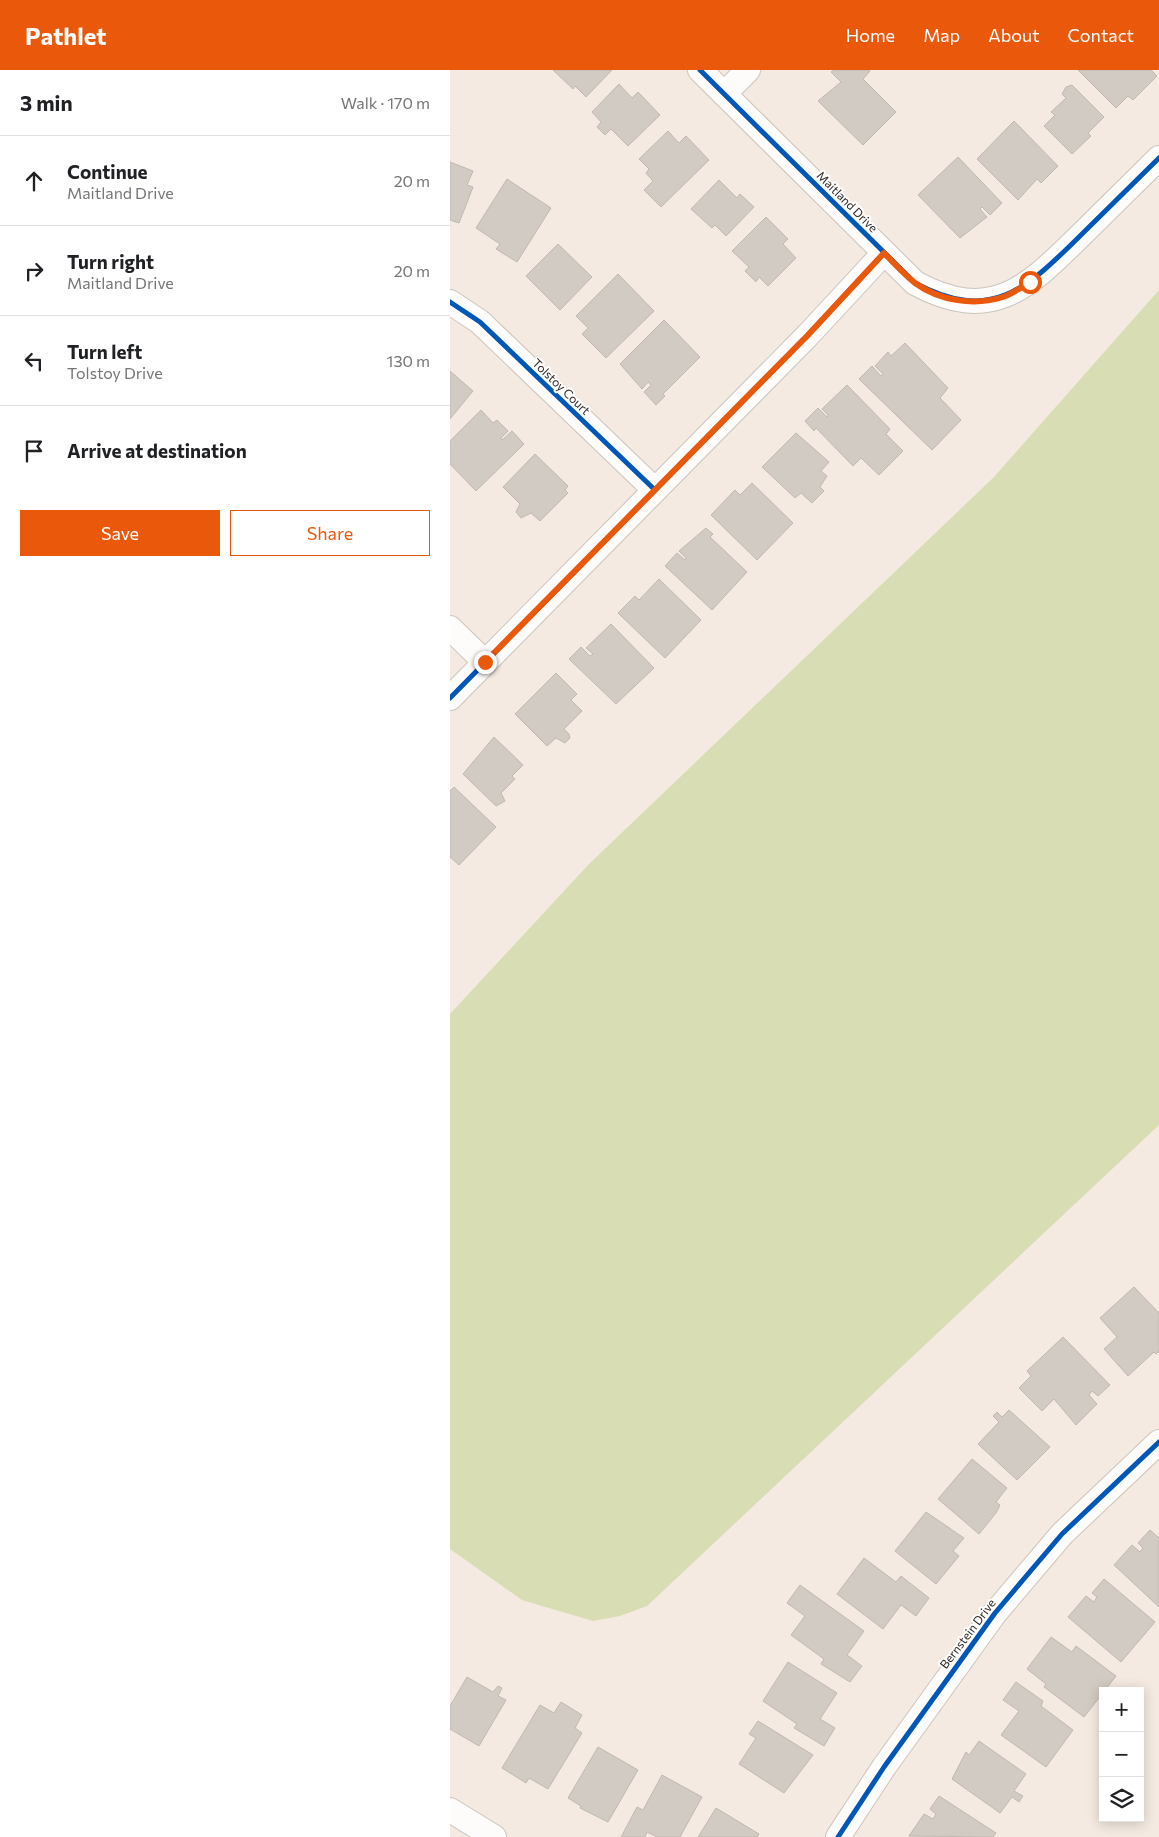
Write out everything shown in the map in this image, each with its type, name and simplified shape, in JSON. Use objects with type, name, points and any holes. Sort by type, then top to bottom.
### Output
[{"type":"street","name":"Maitland Drive","points":[[700,70],[915,282],[938,295],[958,300],[978,301],[1004,296],[1030,282],[1159,158]]},
{"type":"street","points":[[724,94],[748,70]]},
{"type":"street","points":[[450,698],[808,335],[884,253]]},
{"type":"street","name":"Tolstoy Court","points":[[450,302],[480,322],[655,490]]},
{"type":"street","points":[[450,628],[485,662]]},
{"type":"street","name":"Bernstein Drive","points":[[838,1837],[884,1767],[995,1613],[1062,1534],[1159,1442]]},
{"type":"street","points":[[450,1810],[494,1837]]},
{"type":"shaded area","points":[[1159,290],[1159,1125],[647,1606],[620,1616],[593,1621],[522,1600],[450,1549],[450,1014],[588,865],[994,477]]},
{"type":"building","points":[[553,70],[612,70],[586,97],[575,86],[573,89]]},
{"type":"building","points":[[834,70],[870,71],[863,79],[896,112],[863,145],[818,101],[841,82],[831,72]]},
{"type":"building","points":[[1078,70],[1151,70],[1157,76],[1133,100],[1128,96],[1116,108]]},
{"type":"building","points":[[619,84],[632,98],[638,92],[660,115],[628,146],[611,129],[605,135],[597,127],[601,122],[592,112]]},
{"type":"building","points":[[1072,85],[1104,117],[1088,133],[1091,136],[1072,154],[1044,126],[1055,115],[1051,112],[1066,98],[1062,94],[1066,87]]},
{"type":"building","points":[[1014,121],[1058,166],[1041,183],[1037,179],[1018,200],[977,159]]},
{"type":"building","points":[[668,131],[679,143],[686,136],[709,160],[661,207],[644,190],[653,181],[646,173],[649,169],[639,159]]},
{"type":"building","points":[[958,157],[1002,203],[990,215],[982,207],[980,209],[987,217],[960,238],[918,195]]},
{"type":"building","points":[[450,162],[473,171],[467,185],[473,187],[459,223],[450,220]]},
{"type":"building","points":[[507,179],[551,208],[517,262],[496,249],[500,244],[476,228]]},
{"type":"building","points":[[719,180],[737,198],[740,194],[754,207],[726,236],[715,225],[712,228],[691,209]]},
{"type":"building","points":[[766,217],[788,239],[783,244],[796,258],[768,286],[759,277],[756,282],[745,271],[749,267],[732,251]]},
{"type":"building","points":[[558,244],[592,277],[560,310],[526,276]]},
{"type":"building","points":[[618,274],[654,311],[606,358],[582,334],[588,328],[576,316]]},
{"type":"building","points":[[664,320],[700,357],[663,394],[665,396],[656,405],[644,392],[651,385],[648,382],[642,389],[620,364]]},
{"type":"building","points":[[905,343],[948,388],[940,398],[961,420],[932,450],[859,379],[872,366],[881,376],[883,374],[875,366],[888,352],[891,356]]},
{"type":"building","points":[[450,371],[473,391],[450,419]]},
{"type":"building","points":[[847,385],[890,429],[886,434],[903,451],[879,475],[861,458],[853,466],[816,428],[814,431],[805,421],[818,408],[827,417],[828,415],[822,409]]},
{"type":"building","points":[[481,410],[493,423],[497,420],[508,431],[501,438],[502,440],[512,431],[524,444],[476,491],[450,464],[450,441]]},
{"type":"building","points":[[796,433],[829,462],[821,471],[827,476],[820,487],[824,491],[812,503],[801,493],[795,498],[762,467]]},
{"type":"building","points":[[535,454],[568,486],[565,490],[568,493],[540,521],[531,513],[521,518],[516,512],[520,504],[503,487]]},
{"type":"building","points":[[752,483],[793,523],[757,560],[711,515],[735,490],[740,495]]},
{"type":"building","points":[[706,528],[713,534],[710,537],[747,572],[712,610],[665,566],[677,553],[685,560],[686,558],[679,551]]},
{"type":"building","points":[[659,579],[701,620],[665,658],[618,613],[635,596],[639,600]]},
{"type":"building","points":[[611,624],[654,668],[616,704],[569,659],[581,647],[590,656],[593,654],[586,648]]},
{"type":"building","points":[[556,673],[577,694],[571,700],[582,711],[564,729],[570,738],[565,743],[556,738],[547,746],[515,714]]},
{"type":"building","points":[[494,737],[523,765],[512,776],[515,779],[501,793],[505,801],[496,806],[463,774]]},
{"type":"building","points":[[454,787],[496,827],[459,865],[450,857],[450,791]]},
{"type":"building","points":[[1134,1287],[1159,1313],[1159,1351],[1156,1354],[1154,1352],[1128,1376],[1104,1349],[1117,1337],[1100,1318]]},
{"type":"building","points":[[1063,1337],[1110,1385],[1098,1396],[1092,1391],[1089,1395],[1097,1404],[1076,1425],[1054,1399],[1042,1411],[1019,1388],[1031,1376],[1027,1371]]},
{"type":"building","points":[[1009,1410],[1050,1447],[1017,1480],[978,1444],[999,1422],[993,1416],[997,1412],[1002,1417]]},
{"type":"building","points":[[972,1459],[1007,1488],[996,1502],[1000,1505],[996,1513],[979,1534],[938,1499]]},
{"type":"building","points":[[926,1512],[964,1538],[953,1551],[959,1556],[936,1584],[895,1551]]},
{"type":"building","points":[[1150,1530],[1159,1538],[1159,1607],[1114,1565],[1132,1545],[1140,1552],[1143,1548],[1138,1543]]},
{"type":"building","points":[[864,1558],[896,1582],[901,1576],[929,1598],[916,1616],[901,1605],[883,1629],[837,1594]]},
{"type":"building","points":[[1104,1579],[1155,1622],[1121,1662],[1068,1617],[1086,1596],[1094,1602],[1097,1597],[1092,1593]]},
{"type":"building","points":[[800,1585],[864,1631],[847,1655],[862,1666],[850,1682],[821,1664],[824,1659],[791,1635],[805,1616],[787,1603]]},
{"type":"building","points":[[1051,1637],[1072,1652],[1076,1646],[1116,1676],[1107,1687],[1099,1687],[1099,1698],[1084,1717],[1044,1687],[1046,1684],[1027,1669]]},
{"type":"building","points":[[788,1662],[837,1693],[820,1719],[835,1728],[824,1746],[794,1728],[797,1724],[763,1701]]},
{"type":"building","points":[[467,1677],[493,1692],[498,1686],[502,1688],[498,1696],[506,1700],[479,1746],[450,1729],[450,1706]]},
{"type":"building","points":[[1016,1682],[1043,1701],[1041,1706],[1073,1730],[1046,1767],[1001,1735],[1019,1711],[1003,1700]]},
{"type":"building","points":[[561,1702],[582,1715],[575,1728],[582,1733],[548,1789],[529,1778],[526,1783],[502,1768],[540,1705],[554,1713]]},
{"type":"building","points":[[758,1721],[813,1755],[784,1793],[739,1764],[756,1738],[749,1734]]},
{"type":"building","points":[[979,1741],[1026,1774],[1014,1791],[1023,1796],[1019,1802],[1012,1797],[1000,1813],[952,1779],[966,1752],[969,1755]]},
{"type":"building","points":[[598,1747],[638,1770],[608,1822],[580,1808],[581,1806],[568,1798]]},
{"type":"building","points":[[662,1775],[702,1797],[680,1837],[657,1837],[647,1832],[645,1837],[621,1837],[637,1807],[643,1810]]},
{"type":"building","points":[[939,1796],[996,1833],[993,1837],[909,1836],[924,1814],[933,1819],[936,1814],[930,1809]]},
{"type":"building","points":[[716,1808],[759,1834],[757,1837],[698,1837]]},
{"type":"cycle path","points":[[700,70],[915,283],[942,295],[966,300],[988,300],[1008,294],[1026,284],[1045,270],[1159,158]]},
{"type":"cycle path","points":[[450,698],[808,335],[884,253]]},
{"type":"cycle path","points":[[450,302],[480,322],[655,490]]},
{"type":"cycle path","points":[[838,1837],[884,1767],[995,1613],[1062,1534],[1159,1442]]},
{"type":"route","points":[[485,662],[808,335],[884,253],[915,282],[938,295],[958,300],[978,301],[1004,296],[1030,282]]}]
